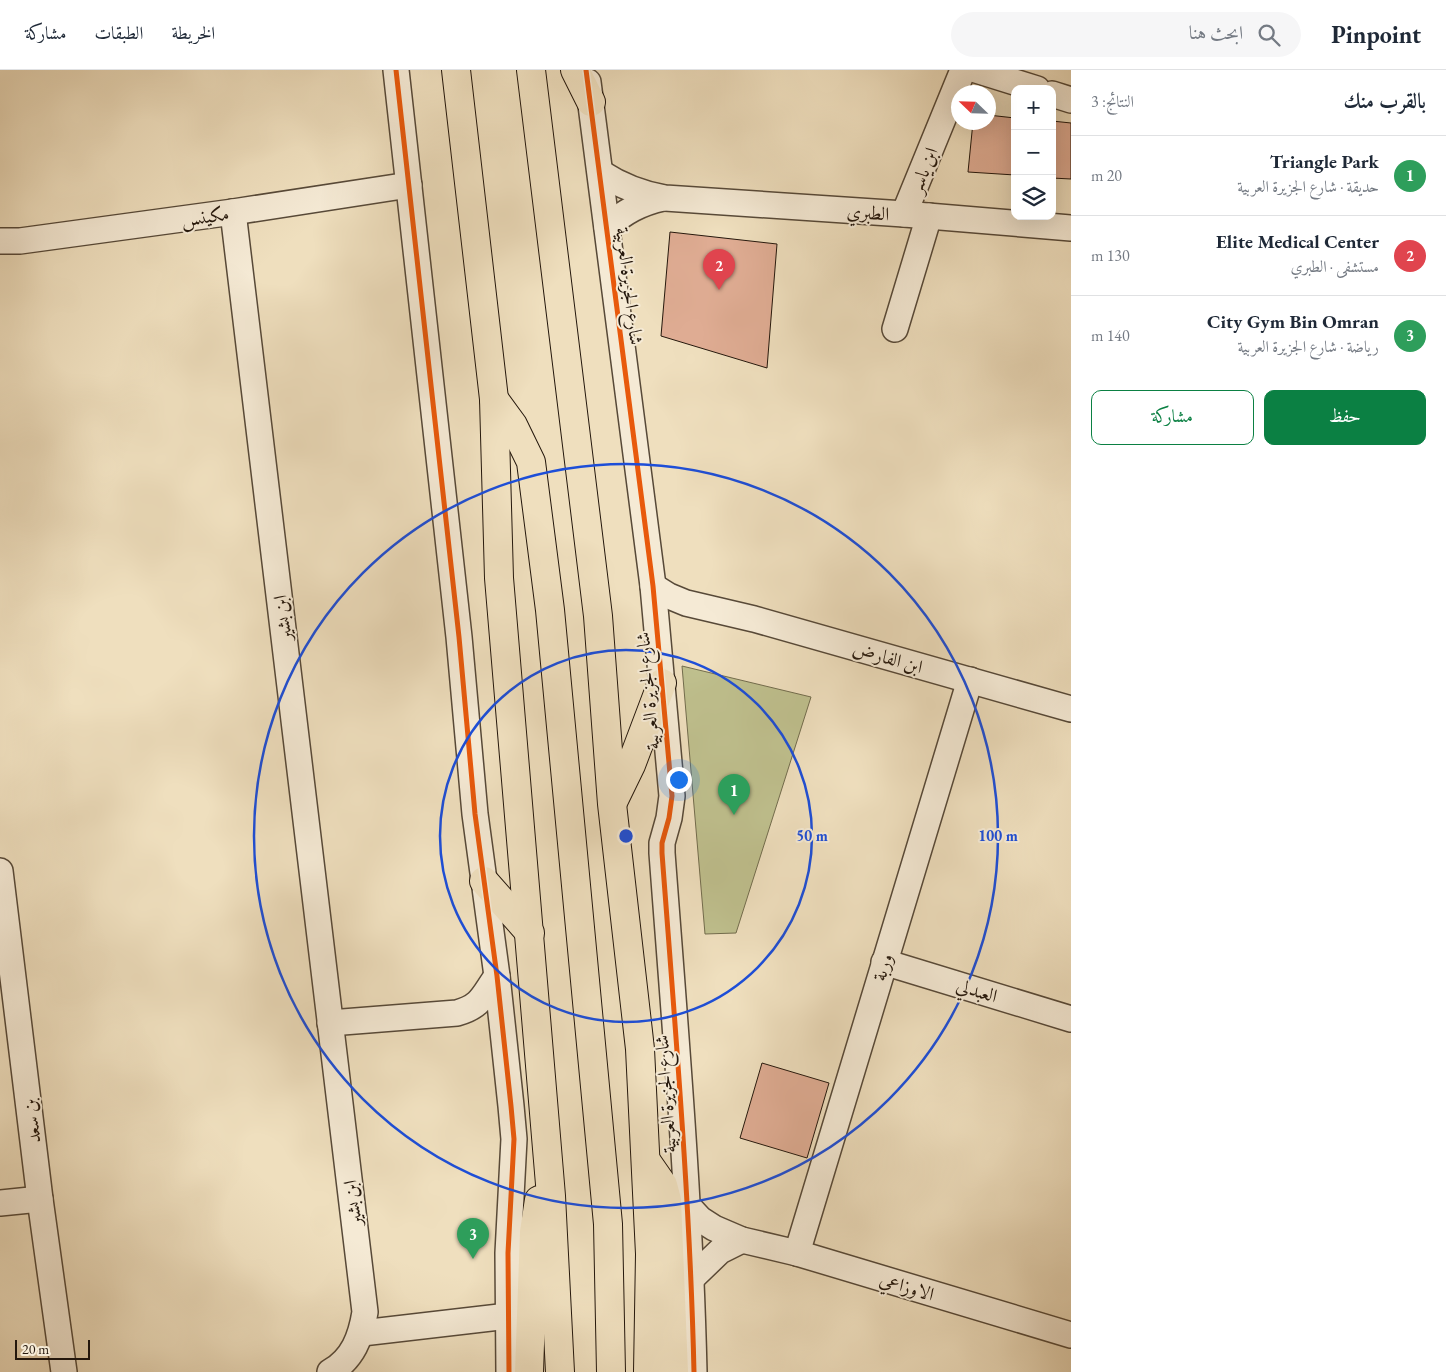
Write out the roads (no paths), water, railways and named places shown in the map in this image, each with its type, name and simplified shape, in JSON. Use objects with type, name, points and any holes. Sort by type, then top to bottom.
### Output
[{"type":"main road","points":[[456,70],[494,399],[499,578],[549,1168],[560,1372]]},
{"type":"main road","name":"شارع الجزيرة العربية","points":[[531,70],[598,616],[612,804],[640,1049],[650,1254],[648,1372]]},
{"type":"main road","points":[[574,70],[591,102]]},
{"type":"main road","points":[[494,399],[513,425],[531,462],[550,610],[608,1224],[611,1372]]},
{"type":"main road","points":[[612,804],[631,765],[662,683]]},
{"type":"main road","points":[[484,881],[530,934]]},
{"type":"main road","points":[[645,1160],[662,1185],[667,1200],[674,1372]]},
{"type":"main road","points":[[529,1372],[536,1213],[542,1185],[549,1168]]},
{"type":"street","points":[[396,70],[459,637],[475,814],[497,976],[514,1139],[508,1253],[509,1372]]},
{"type":"street","name":"شارع الجزيرة العربية","points":[[586,70],[608,227],[653,586],[672,796],[662,853],[688,1206],[694,1372]]},
{"type":"street","name":"ابن ياسر","points":[[904,214],[963,70]]},
{"type":"street","points":[[976,70],[1023,85]]},
{"type":"street","points":[[1056,95],[1071,100]]},
{"type":"street","name":"الطبري","points":[[600,173],[631,190],[665,198],[904,214],[1071,228]]},
{"type":"street","name":"مكينس","points":[[0,241],[20,242],[409,185]]},
{"type":"street","name":"الطبري","points":[[608,227],[633,207],[665,198]]},
{"type":"street","name":"ابن بشير","points":[[233,212],[365,1312],[362,1333],[352,1353],[339,1367],[330,1372]]},
{"type":"street","points":[[895,329],[929,216]]},
{"type":"street","name":"ابن الفارض","points":[[653,586],[669,596],[686,603],[754,619],[1071,709]]},
{"type":"street","points":[[658,640],[666,628],[678,618],[705,608]]},
{"type":"street","name":"وربة","points":[[797,1253],[970,680]]},
{"type":"street","name":"بن سعد","points":[[0,871],[40,1198],[64,1372]]},
{"type":"street","name":"العبدلي","points":[[884,962],[1071,1019]]},
{"type":"street","points":[[330,1023],[457,1013],[472,1009],[484,997],[497,976]]},
{"type":"street","points":[[0,1203],[40,1198]]},
{"type":"street","name":"الاوزاعي","points":[[688,1206],[700,1219],[714,1228],[742,1240],[797,1253],[1071,1335]]},
{"type":"street","points":[[692,1278],[720,1251],[742,1240]]},
{"type":"street","points":[[362,1333],[508,1316]]},
{"type":"place","name":"Elite Medical Center","points":[[719,290]]},
{"type":"place","name":"Triangle Park","points":[[734,815]]},
{"type":"place","name":"City Gym Bin Omran","points":[[473,1259]]}]
